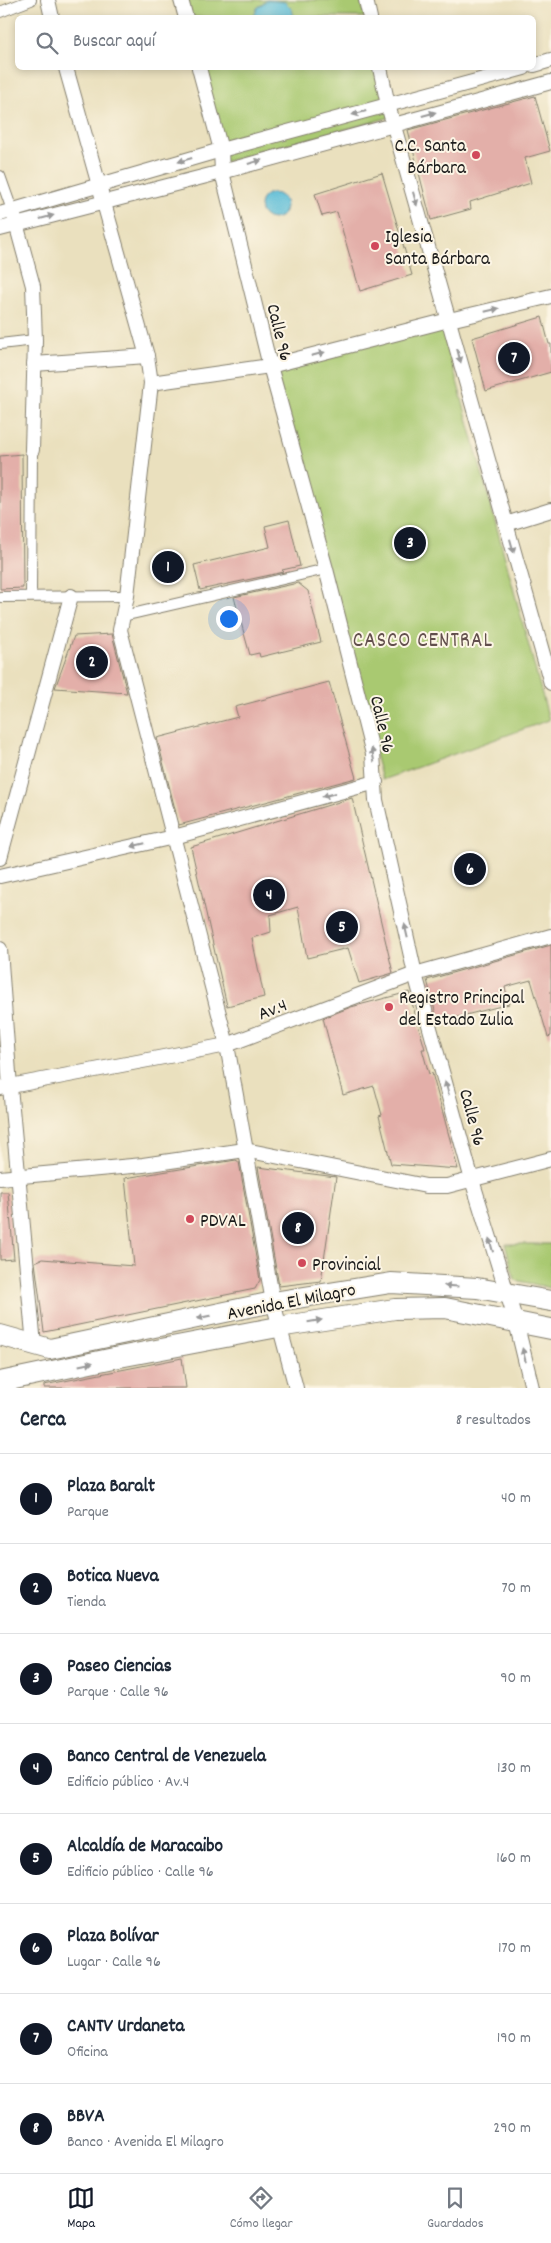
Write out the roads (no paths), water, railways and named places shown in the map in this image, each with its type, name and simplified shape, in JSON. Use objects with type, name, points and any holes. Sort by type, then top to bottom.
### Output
[{"type":"main road","name":"Avenida El Milagro","points":[[0,1335],[50,1349],[273,1302],[391,1283],[458,1286],[551,1300]]},
{"type":"main road","name":"Avenida El Milagro","points":[[0,1382],[39,1381],[278,1327],[403,1308],[445,1308],[551,1329]]},
{"type":"street","points":[[0,12],[31,0]]},
{"type":"street","points":[[48,0],[51,15]]},
{"type":"street","points":[[181,0],[185,15]]},
{"type":"street","points":[[366,0],[369,15]]},
{"type":"street","points":[[536,64],[551,60]]},
{"type":"street","points":[[67,70],[147,356],[151,382],[127,596],[120,630],[227,1045],[278,1327],[296,1388]]},
{"type":"street","name":"Calle 96","points":[[200,70],[221,150],[222,172],[270,366],[326,569],[373,754],[376,800],[415,974],[472,1180],[505,1292],[516,1322],[532,1388]]},
{"type":"street","points":[[380,70],[388,105],[551,683]]},
{"type":"street","points":[[6,212],[98,184],[517,70]]},
{"type":"street","points":[[0,229],[222,172],[394,123],[551,82]]},
{"type":"street","points":[[0,176],[6,212],[16,225],[33,286],[35,340],[32,450],[32,596]]},
{"type":"street","points":[[151,382],[270,366],[551,296]]},
{"type":"street","points":[[0,344],[35,340]]},
{"type":"street","points":[[34,364],[147,356]]},
{"type":"street","points":[[506,524],[551,510]]},
{"type":"street","points":[[123,616],[326,569]]},
{"type":"street","points":[[0,858],[71,596]]},
{"type":"street","points":[[0,597],[127,596]]},
{"type":"street","points":[[0,876],[174,838],[376,782]]},
{"type":"street","name":"Av.4","points":[[5,1088],[227,1045],[415,974],[551,936]]},
{"type":"street","points":[[0,949],[5,1088],[20,1178],[34,1345]]},
{"type":"street","points":[[0,1178],[20,1178],[143,1165],[245,1150],[426,1186],[448,1186],[551,1159]]},
{"type":"water","points":[[267,0],[285,2],[292,9],[294,15],[255,15],[257,8]]},
{"type":"water","points":[[273,193],[282,197],[286,206],[282,215],[273,219],[264,215],[260,206],[264,197]]},
{"type":"place","name":"C.C. Santa Bárbara","points":[[476,155]]},
{"type":"place","name":"Iglesia Santa Bárbara","points":[[375,246]]},
{"type":"place","name":"CANTV Urdaneta","points":[[514,358]]},
{"type":"place","name":"Paseo Ciencias","points":[[410,543]]},
{"type":"place","name":"Plaza Baralt","points":[[168,567]]},
{"type":"place","name":"Botica Nueva","points":[[92,662]]},
{"type":"place","name":"Plaza Bolívar","points":[[470,869]]},
{"type":"place","name":"Banco Central de Venezuela","points":[[269,895]]},
{"type":"place","name":"Alcaldía de Maracaibo","points":[[342,927]]},
{"type":"place","name":"Registro Principal del Estado Zulia","points":[[389,1007]]},
{"type":"place","name":"PDVAL","points":[[190,1219]]},
{"type":"place","name":"BBVA","points":[[298,1228]]},
{"type":"place","name":"Provincial","points":[[302,1263]]},
{"type":"district","name":"CASCO CENTRAL","points":[[423,639]]}]
